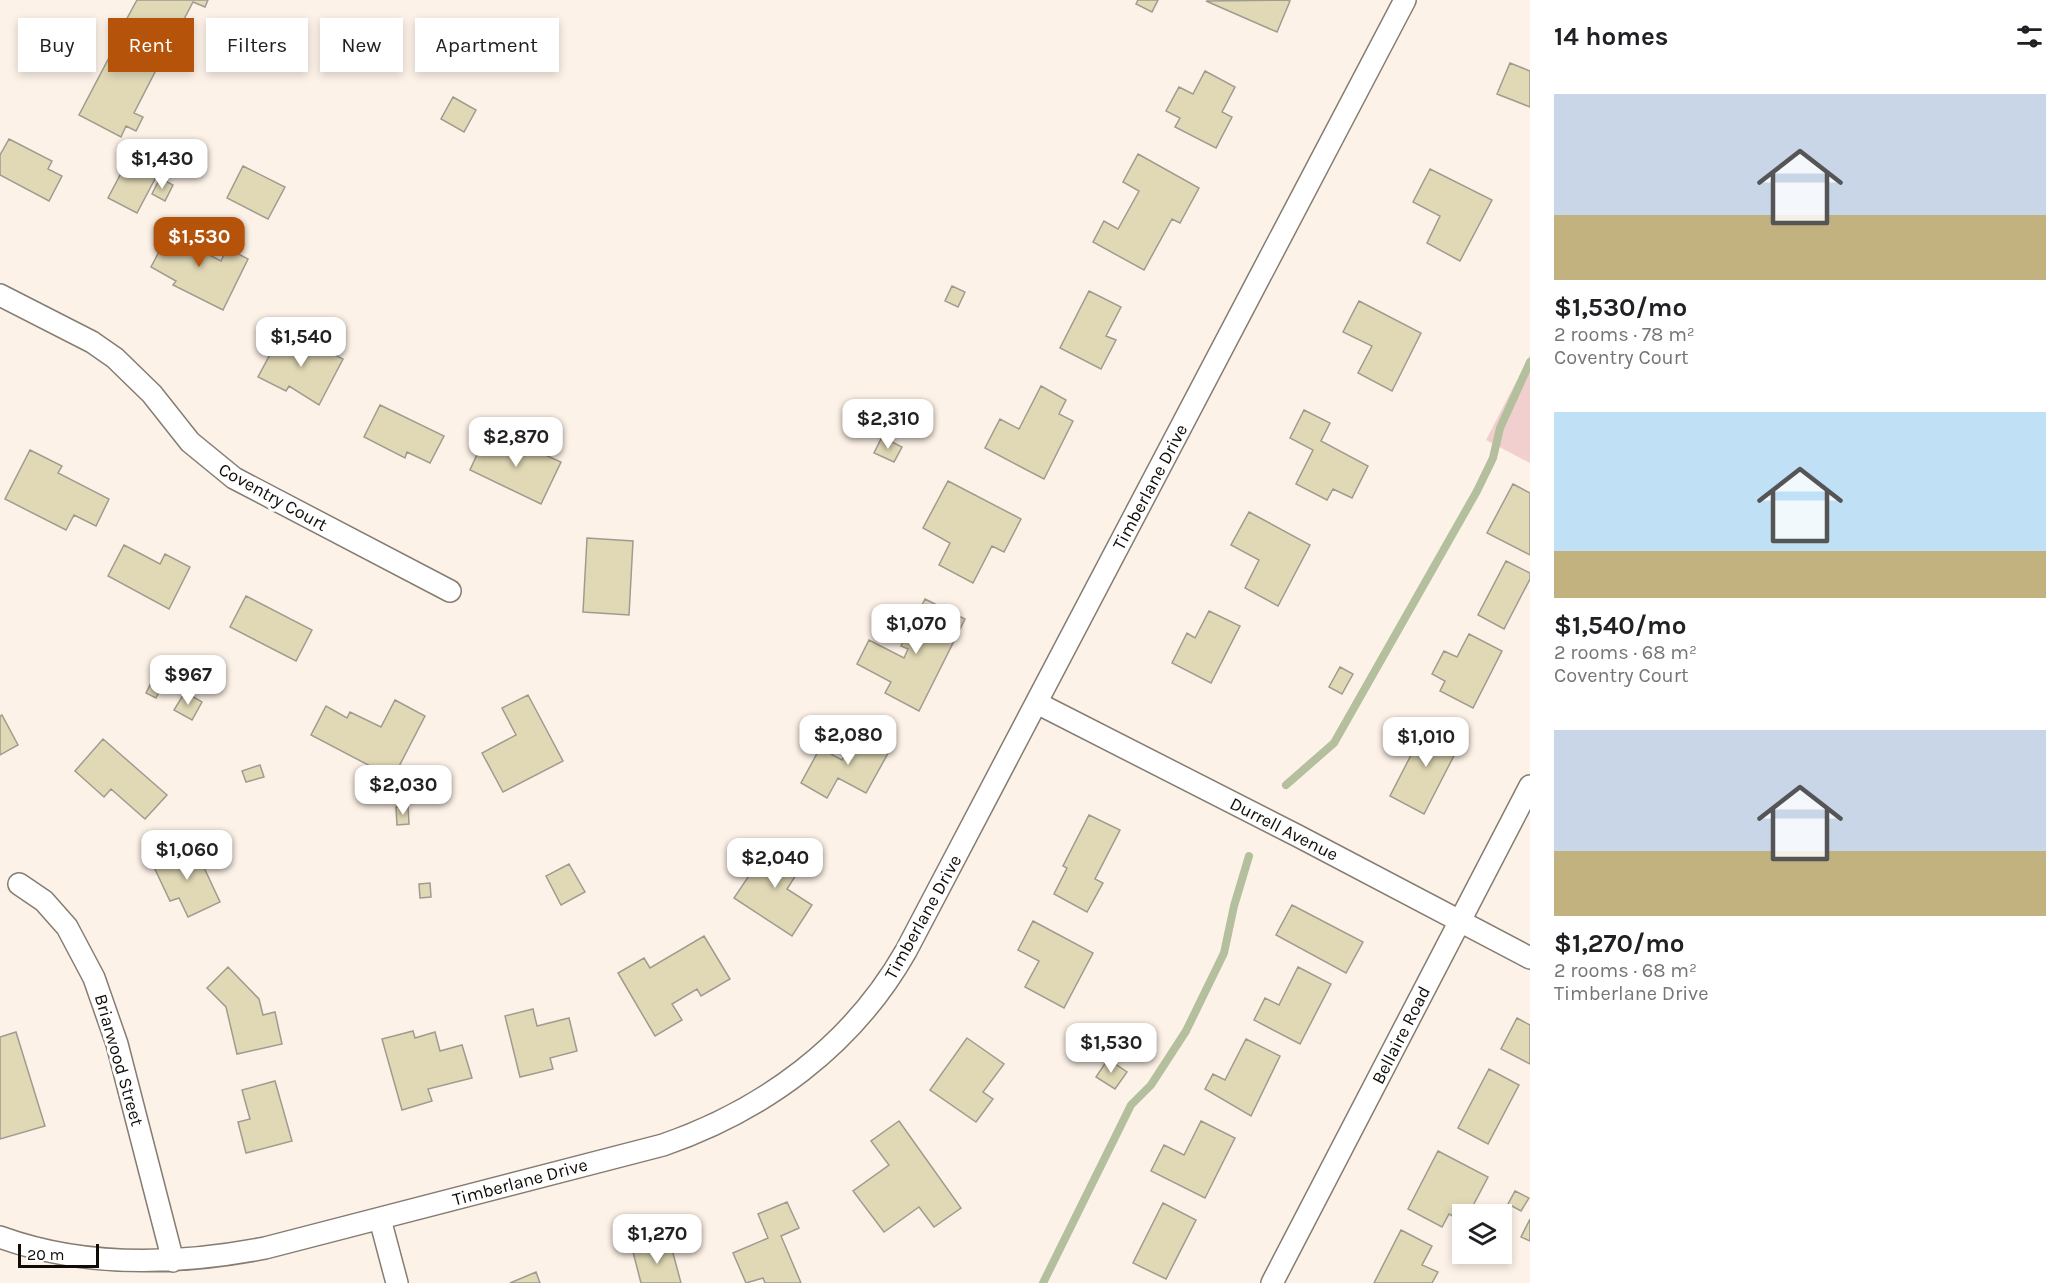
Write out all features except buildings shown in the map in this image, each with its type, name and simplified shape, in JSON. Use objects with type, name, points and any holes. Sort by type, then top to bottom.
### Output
[{"type":"street","name":"Timberlane Drive","points":[[0,1237],[45,1250],[125,1261],[173,1261],[217,1257],[265,1248],[663,1145],[744,1111],[796,1076],[851,1027],[896,970],[1405,0]]},
{"type":"street","name":"Coventry Court","points":[[0,295],[92,342],[115,358],[152,394],[190,442],[234,478],[450,591]]},
{"type":"street","name":"Durrell Avenue","points":[[1037,702],[1530,958]]},
{"type":"street","name":"Bellaire Road","points":[[1272,1283],[1530,786]]},
{"type":"street","name":"Briarwood Street","points":[[19,884],[44,901],[67,927],[94,978],[117,1044],[173,1261]]},
{"type":"street","points":[[380,1219],[397,1283]]},
{"type":"shaded area","points":[[1530,355],[1530,463],[1486,440]]},
{"type":"waterway","points":[[1286,785],[1334,743],[1477,491],[1493,458],[1500,428],[1530,362]]},
{"type":"waterway","points":[[1043,1283],[1131,1105],[1151,1085],[1186,1031],[1224,953],[1234,906],[1249,856]]}]
